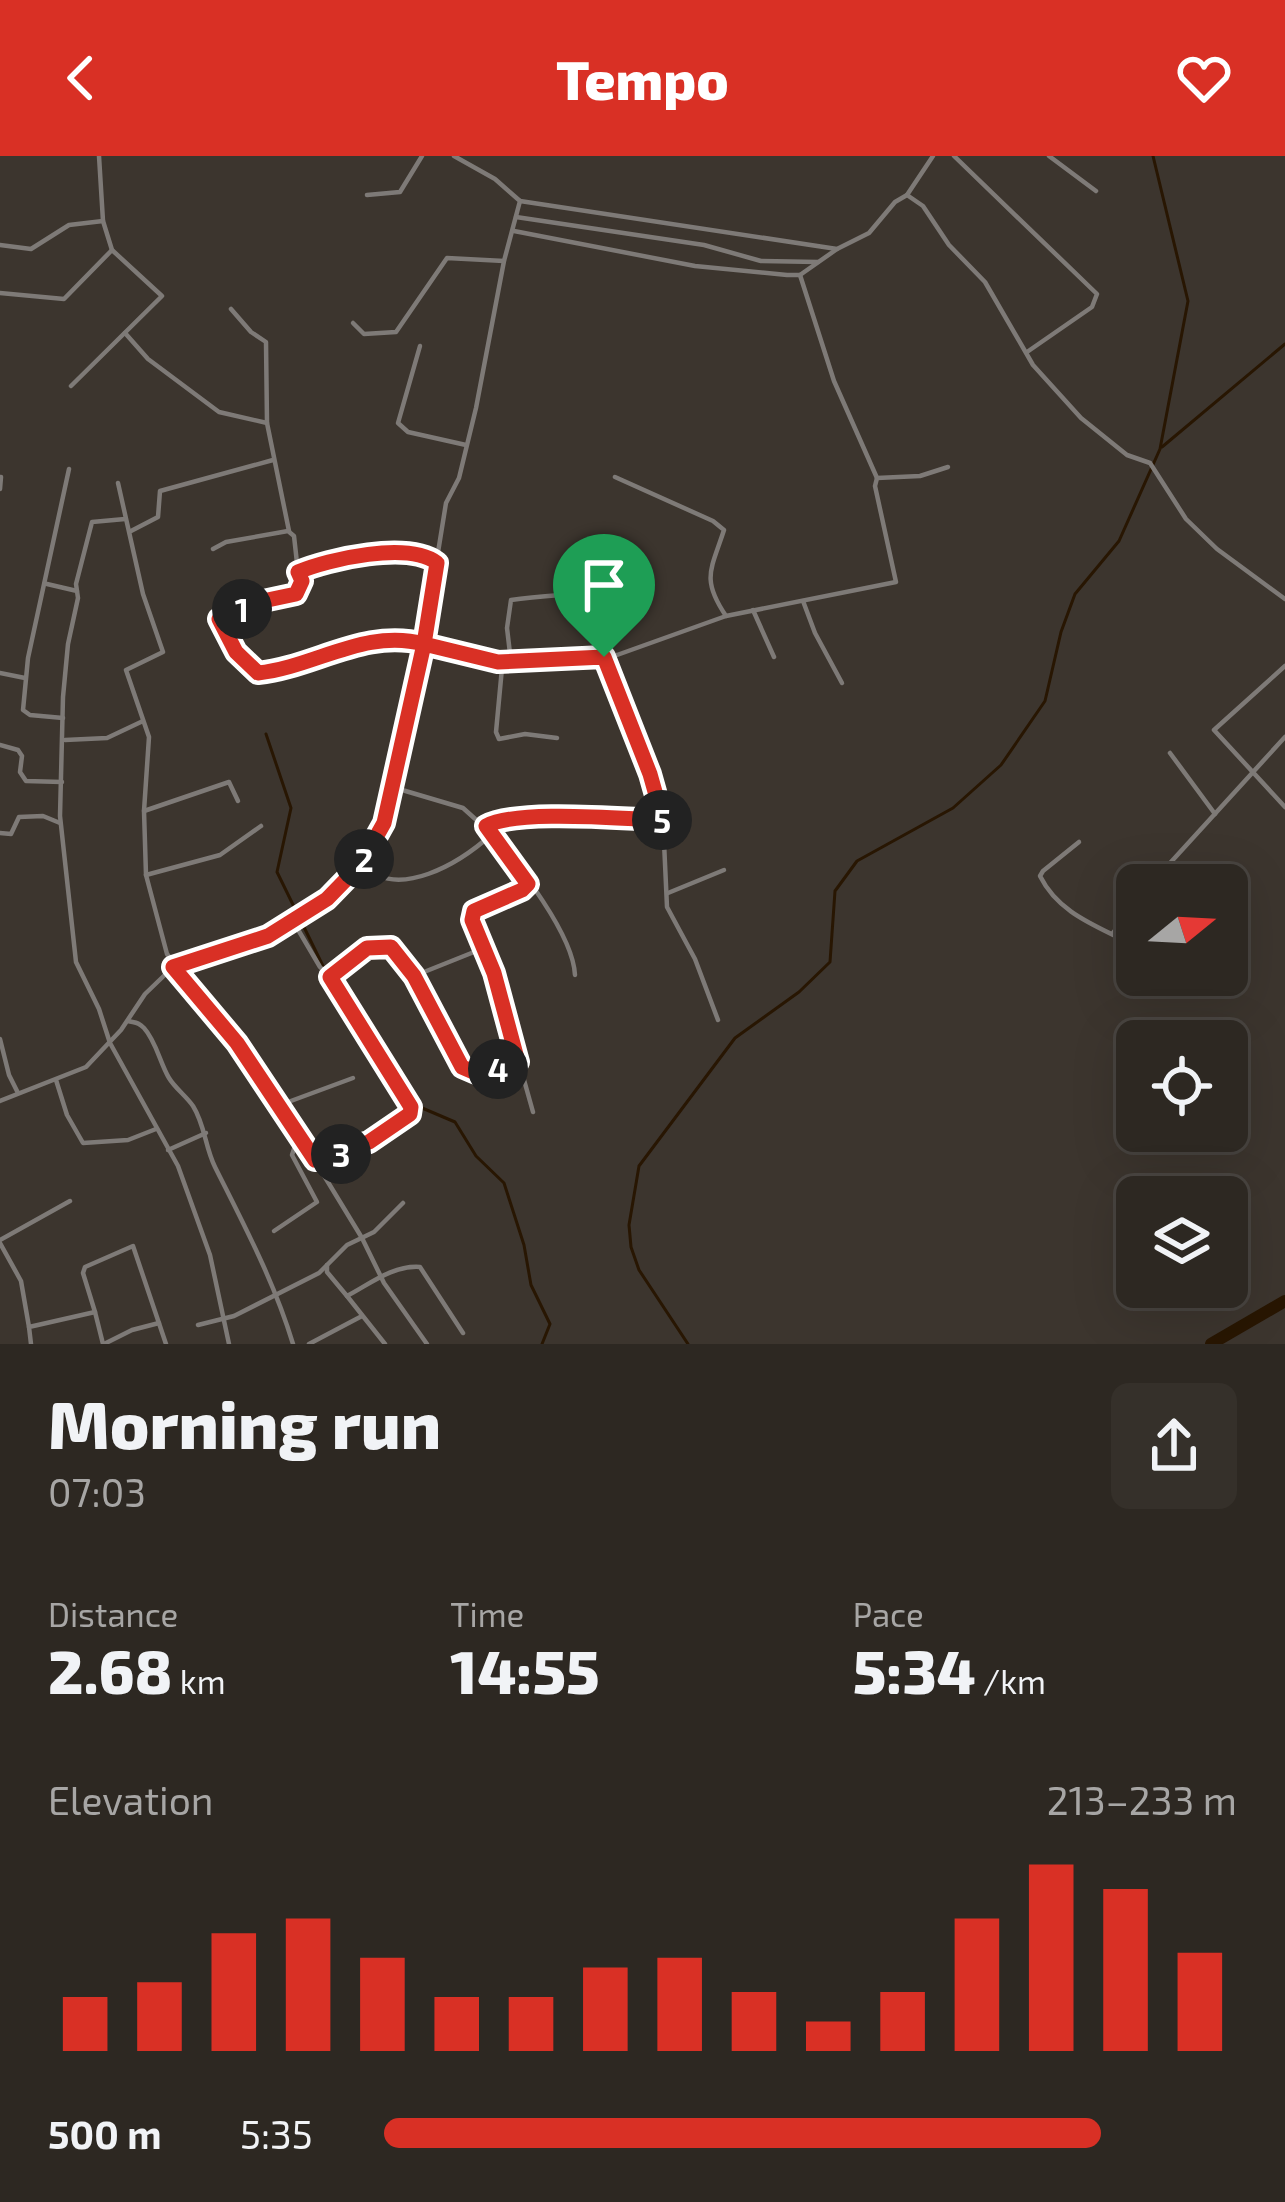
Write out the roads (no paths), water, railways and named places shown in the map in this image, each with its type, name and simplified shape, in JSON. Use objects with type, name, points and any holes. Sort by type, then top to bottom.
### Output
[{"type":"street","points":[[71,386],[162,296],[112,250],[103,221],[99,156]]},
{"type":"street","points":[[367,196],[400,192],[422,156]]},
{"type":"street","points":[[454,156],[466,159],[520,201],[837,249]]},
{"type":"street","points":[[514,231],[695,266],[800,275],[869,233],[907,195],[933,156]]},
{"type":"street","points":[[955,156],[1096,294],[1092,308],[1027,352]]},
{"type":"street","points":[[1048,156],[1096,191]]},
{"type":"street","points":[[907,195],[923,206],[949,245],[985,282],[1027,352],[1081,418],[1127,455],[1150,464],[1186,518],[1217,549],[1285,599]]},
{"type":"street","points":[[0,1101],[86,1067],[173,967],[249,945],[293,921],[327,899],[378,840],[424,644],[446,503],[459,478],[520,201]]},
{"type":"street","points":[[516,217],[704,245],[761,261],[818,262]]},
{"type":"street","points":[[0,245],[31,249],[69,225],[103,221]]},
{"type":"street","points":[[0,292],[64,298],[112,250]]},
{"type":"street","points":[[353,323],[364,334],[396,332],[447,258],[504,261]]},
{"type":"street","points":[[231,309],[266,342],[267,423],[302,581],[296,594],[249,604],[219,619],[225,637],[254,672],[378,640],[402,639],[498,662],[604,657],[726,616],[896,582],[877,478],[834,381],[800,275]]},
{"type":"street","points":[[125,333],[148,359],[219,412],[267,423]]},
{"type":"street","points":[[420,346],[398,423],[408,432],[466,445]]},
{"type":"street","points":[[131,531],[158,517],[160,491],[275,460]]},
{"type":"street","points":[[877,478],[920,476],[948,467]]},
{"type":"street","points":[[63,718],[26,713],[26,678],[69,469]]},
{"type":"street","points":[[0,489],[1,477]]},
{"type":"street","points":[[615,477],[724,530],[709,570],[710,592],[726,616]]},
{"type":"street","points":[[118,482],[143,594],[164,652],[126,668],[149,737],[146,874],[173,967],[237,1043],[427,1344]]},
{"type":"street","points":[[125,519],[92,522],[81,557],[64,671],[61,823],[76,962],[110,1043],[178,1166],[207,1244],[229,1344]]},
{"type":"street","points":[[213,549],[226,542],[290,532]]},
{"type":"street","points":[[298,572],[378,553],[425,556],[437,563]]},
{"type":"street","points":[[46,584],[77,591]]},
{"type":"street","points":[[511,662],[507,628],[511,600],[540,599],[558,591],[568,595],[610,590]]},
{"type":"street","points":[[803,601],[842,683]]},
{"type":"street","points":[[753,610],[774,658]]},
{"type":"street","points":[[604,657],[663,820],[667,908],[718,1020]]},
{"type":"street","points":[[498,662],[502,677],[499,739],[526,734],[557,738]]},
{"type":"street","points":[[1285,666],[1214,730],[1285,807]]},
{"type":"street","points":[[0,673],[26,678]]},
{"type":"street","points":[[64,740],[107,738],[143,721]]},
{"type":"street","points":[[1170,864],[1285,737]]},
{"type":"street","points":[[0,745],[18,750],[26,782],[62,782]]},
{"type":"street","points":[[1170,753],[1215,814]]},
{"type":"street","points":[[144,811],[229,782],[238,801]]},
{"type":"street","points":[[392,787],[463,808],[486,826],[544,903],[574,959],[575,975]]},
{"type":"street","points":[[0,833],[11,834],[19,817],[43,816],[61,823]]},
{"type":"street","points":[[486,826],[497,820],[537,817],[663,820]]},
{"type":"street","points":[[146,874],[220,854],[260,826]]},
{"type":"street","points":[[361,864],[369,872],[406,880],[461,858],[492,834]]},
{"type":"street","points":[[1079,842],[1040,876],[1046,889],[1086,925],[1116,935]]},
{"type":"street","points":[[666,894],[724,870]]},
{"type":"street","points":[[528,884],[474,911],[472,920],[533,1112]]},
{"type":"street","points":[[293,921],[411,1107],[410,1114],[369,1142],[315,1160]]},
{"type":"street","points":[[1113,933],[1116,929]]},
{"type":"street","points":[[330,977],[367,948],[391,947],[414,976],[462,1067],[476,1073],[518,1062]]},
{"type":"street","points":[[414,976],[484,948]]},
{"type":"street","points":[[128,1021],[142,1025],[171,1082],[192,1104],[206,1133],[212,1162],[241,1211],[250,1240],[278,1293],[293,1344]]},
{"type":"street","points":[[0,1039],[18,1093]]},
{"type":"street","points":[[278,1106],[353,1078]]},
{"type":"street","points":[[56,1080],[67,1115],[83,1143],[128,1140],[158,1129]]},
{"type":"street","points":[[168,1150],[206,1133]]},
{"type":"street","points":[[274,1231],[317,1201],[292,1155],[298,1137]]},
{"type":"street","points":[[32,1344],[21,1281],[0,1242],[70,1201]]},
{"type":"street","points":[[198,1325],[223,1319],[327,1265],[347,1245],[374,1232],[403,1203]]},
{"type":"street","points":[[159,1323],[103,1344],[85,1267],[134,1246],[166,1344]]},
{"type":"street","points":[[327,1265],[327,1272],[385,1344]]},
{"type":"street","points":[[347,1296],[382,1275],[411,1265],[420,1267],[463,1333]]},
{"type":"street","points":[[29,1327],[95,1312]]},
{"type":"street","points":[[309,1344],[362,1316]]},
{"type":"waterway","points":[[688,1344],[639,1270],[631,1247],[629,1225],[639,1166],[735,1038],[799,992],[830,962],[835,891],[857,861],[953,808],[1001,765],[1045,701],[1075,594],[1119,541],[1160,449],[1188,301],[1153,156]]},
{"type":"waterway","points":[[1162,447],[1285,344]]},
{"type":"waterway","points":[[266,734],[291,808],[277,872],[324,968]]},
{"type":"waterway","points":[[334,987],[373,1050]]},
{"type":"waterway","points":[[408,1102],[455,1122],[476,1156],[504,1183],[531,1285],[550,1324],[542,1344]]},
{"type":"waterway","points":[[1211,1344],[1285,1301]]}]
